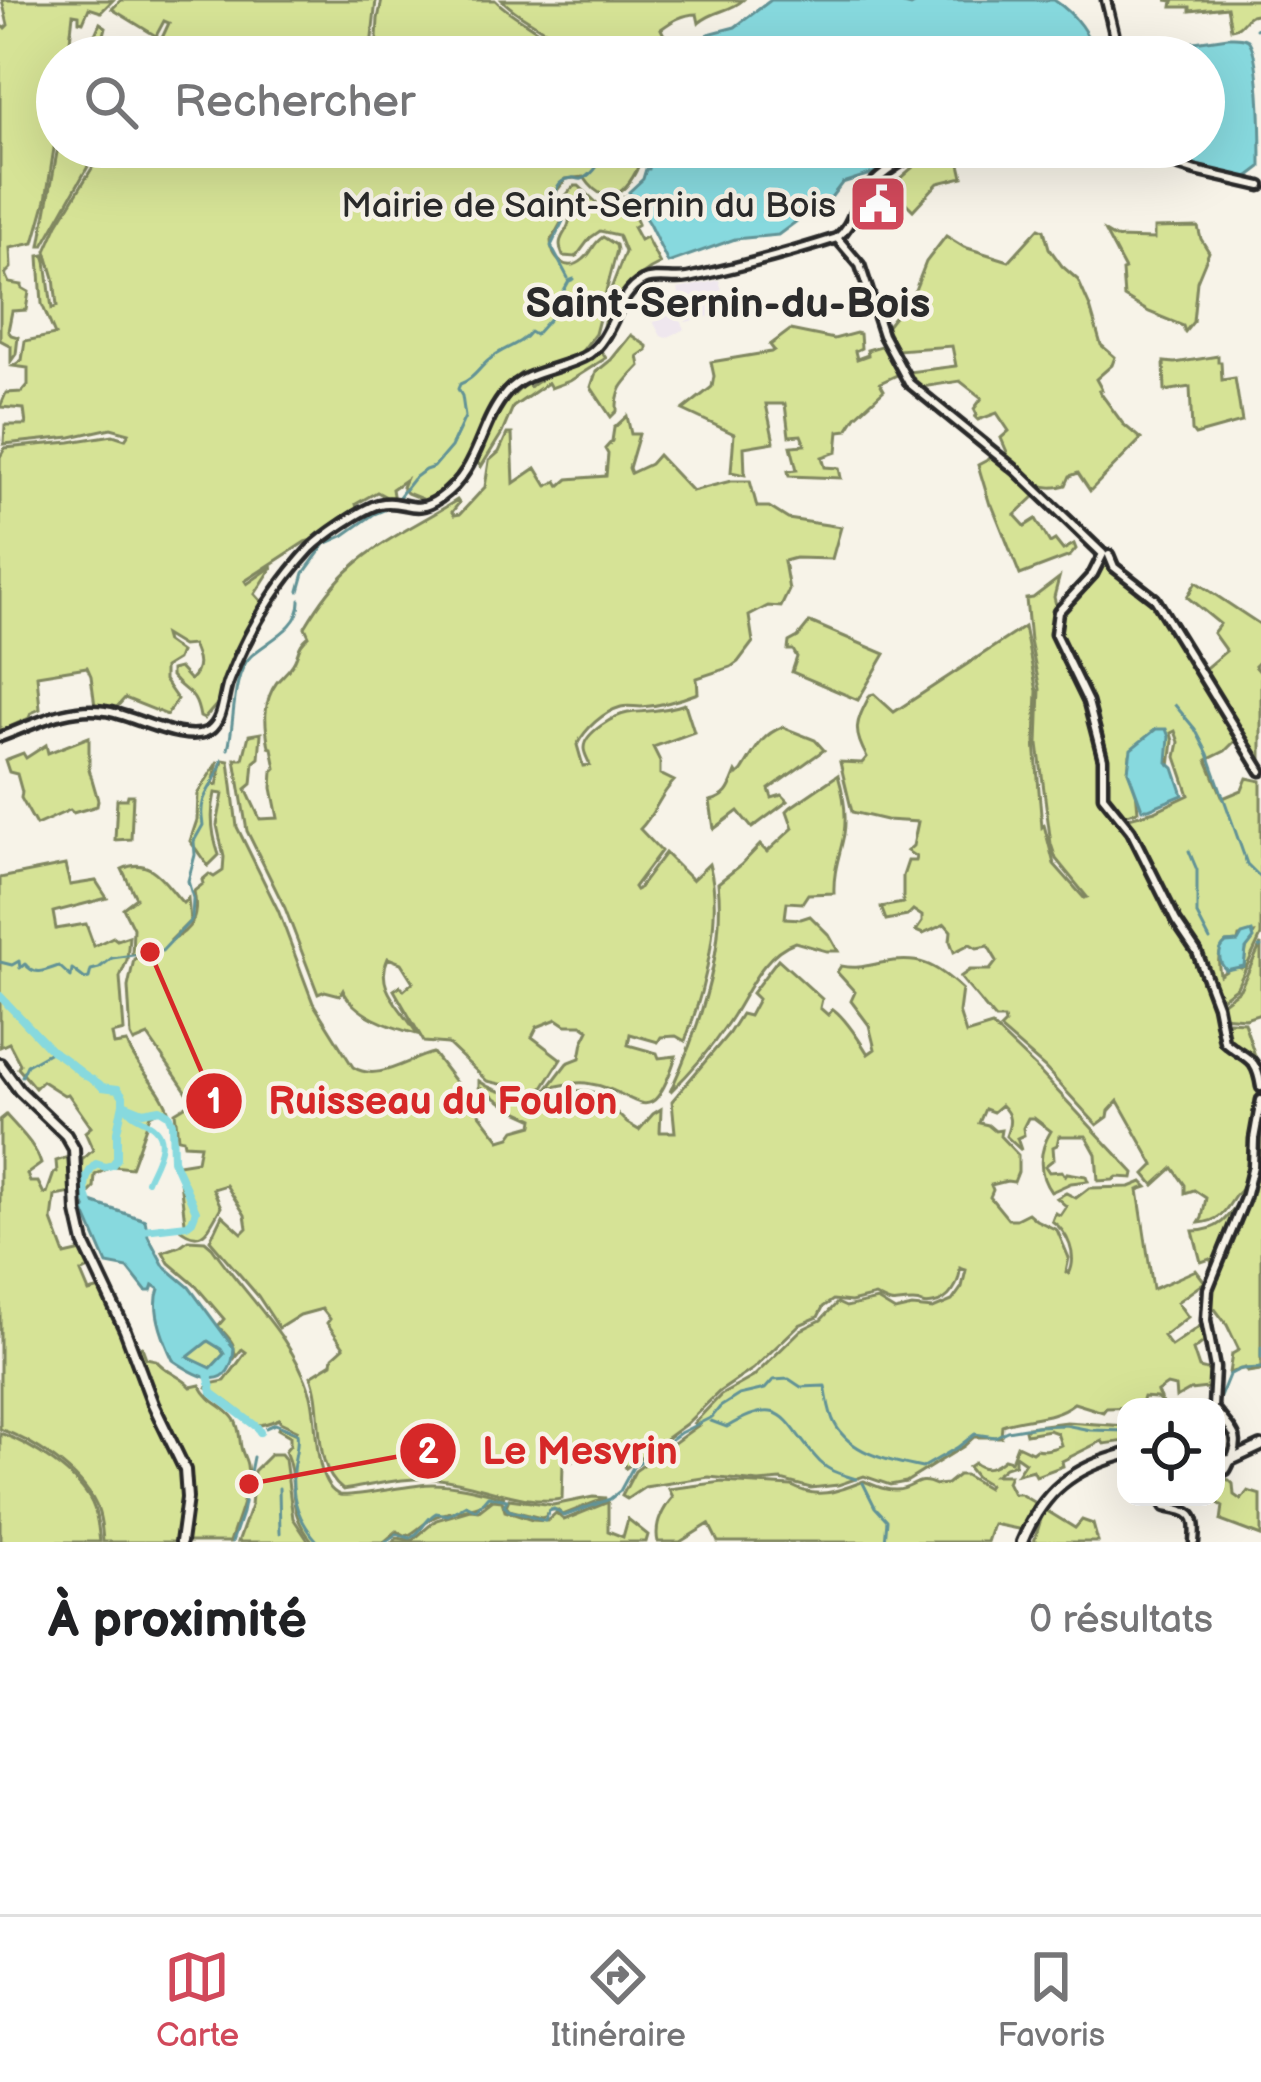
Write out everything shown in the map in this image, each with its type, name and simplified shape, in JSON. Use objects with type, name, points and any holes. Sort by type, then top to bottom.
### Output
[{"type":"main road","points":[[0,1064],[71,1143],[84,1244],[184,1470],[188,1498],[181,1542]]},
{"type":"main road","points":[[1225,1460],[1261,1446]]},
{"type":"main road","points":[[1022,1542],[1038,1507],[1054,1489],[1117,1458]]},
{"type":"street","points":[[1106,0],[1113,36]]},
{"type":"street","points":[[0,737],[80,710],[122,714],[179,733],[208,731],[218,719],[229,679],[259,617],[323,538],[369,509],[389,504],[416,513],[439,500],[464,476],[508,391],[524,379],[592,352],[640,283],[737,267],[837,238],[875,181],[895,168]]},
{"type":"street","points":[[1186,168],[1261,186]]},
{"type":"street","points":[[837,238],[861,268],[883,335],[909,383],[1017,471],[1144,589],[1261,771]]},
{"type":"street","points":[[1106,555],[1058,612],[1054,634],[1088,702],[1102,759],[1103,796],[1131,831],[1197,952],[1217,1005],[1224,1042],[1251,1058],[1261,1088]]},
{"type":"street","points":[[1214,1398],[1215,1368],[1206,1321],[1208,1289],[1245,1198],[1261,1100]]},
{"type":"street","points":[[1225,1424],[1238,1442],[1225,1470]]},
{"type":"street","points":[[1164,1506],[1190,1513],[1194,1542]]},
{"type":"shaded area","points":[[719,280],[724,297],[745,292],[746,307],[686,322],[678,289]]},
{"type":"shaded area","points":[[668,293],[685,329],[666,338],[647,311]]},
{"type":"green space","points":[[2,0],[113,0],[101,12],[89,8],[83,22],[73,14],[71,36],[36,36],[36,168],[51,168],[34,243],[10,248],[11,268],[5,274],[9,283],[29,292],[26,310],[12,311],[8,331],[18,337],[11,361],[11,346],[0,340],[0,26],[8,25]]},
{"type":"green space","points":[[121,0],[376,0],[372,36],[163,36],[169,23],[164,21],[156,36],[112,9]]},
{"type":"green space","points":[[382,0],[495,0],[545,36],[377,36]]},
{"type":"green space","points":[[502,0],[743,0],[699,23],[697,14],[678,18],[661,29],[664,36],[551,36]]},
{"type":"green space","points":[[1166,0],[1261,0],[1261,13],[1231,29],[1227,7],[1190,11],[1190,7],[1172,7],[1173,1]]},
{"type":"green space","points":[[100,23],[106,27],[105,36],[94,36]]},
{"type":"green space","points":[[54,168],[87,168],[43,246]]},
{"type":"green space","points":[[92,168],[637,168],[630,182],[613,195],[594,189],[584,177],[566,179],[555,193],[562,221],[551,241],[557,259],[566,265],[578,263],[603,237],[617,250],[595,334],[577,358],[521,373],[506,386],[460,475],[424,505],[402,487],[405,480],[392,489],[394,501],[377,492],[356,504],[358,512],[245,581],[273,566],[255,594],[263,603],[218,703],[204,719],[193,697],[171,676],[171,670],[179,668],[190,680],[194,676],[198,663],[192,645],[182,646],[164,635],[180,652],[164,668],[164,680],[177,699],[167,715],[125,698],[115,709],[95,706],[87,667],[37,675],[40,709],[0,731],[0,457],[5,448],[113,435],[125,439],[129,433],[111,428],[4,444],[5,425],[26,425],[24,409],[0,407],[6,393],[22,392],[28,385],[28,368],[13,366],[22,360],[25,341],[55,335],[42,304],[39,256],[44,255],[46,261],[52,309],[57,306],[46,251]]},
{"type":"green space","points":[[912,168],[961,168],[963,177],[938,183],[913,210],[890,187]]},
{"type":"green space","points":[[574,186],[599,205],[626,196],[638,224],[633,227],[640,240],[646,237],[660,264],[631,285],[601,336],[625,252],[618,235],[600,231],[576,257],[563,256],[560,243],[569,214],[563,199]]},
{"type":"green space","points":[[1198,227],[1209,252],[1197,281],[1193,322],[1185,332],[1183,326],[1124,297],[1125,270],[1105,232],[1115,238],[1154,239],[1154,228]]},
{"type":"green space","points":[[1039,228],[1062,266],[1078,280],[1101,345],[1115,357],[1096,379],[1099,391],[1123,424],[1141,439],[1090,491],[1078,473],[1066,485],[1056,487],[1039,485],[1026,476],[1005,457],[1001,438],[1009,431],[997,413],[975,417],[974,409],[982,398],[960,381],[922,387],[909,372],[956,366],[952,346],[897,350],[886,327],[915,290],[926,262],[946,236],[1009,261]]},
{"type":"green space","points":[[790,330],[834,339],[860,334],[857,359],[884,345],[899,374],[880,383],[884,390],[847,430],[839,431],[837,452],[822,457],[825,467],[839,468],[841,478],[789,476],[788,471],[797,470],[791,446],[805,445],[801,435],[789,436],[785,404],[766,404],[774,442],[744,447],[745,475],[731,472],[734,434],[683,410],[712,387],[711,362],[771,352],[770,345]]},
{"type":"green space","points":[[631,335],[647,350],[638,356],[640,366],[623,386],[611,417],[591,387],[596,372]]},
{"type":"green space","points":[[600,350],[606,358],[570,381],[551,388],[548,383],[513,407],[481,467],[476,461],[508,397],[527,382],[530,387]]},
{"type":"green space","points":[[1218,356],[1222,380],[1235,378],[1242,422],[1195,435],[1190,387],[1165,391],[1164,362]]},
{"type":"green space","points":[[627,416],[631,434],[639,434],[631,473],[658,455],[692,491],[750,481],[757,507],[769,507],[788,519],[841,527],[832,559],[784,561],[789,590],[781,607],[768,606],[749,616],[753,642],[738,662],[697,678],[698,693],[608,713],[577,745],[583,766],[590,765],[585,742],[601,726],[628,713],[685,704],[694,732],[653,747],[660,774],[674,781],[640,829],[661,851],[636,890],[665,853],[692,880],[709,864],[714,906],[710,953],[685,1041],[676,1036],[661,1037],[658,1042],[630,1034],[628,1045],[657,1053],[659,1058],[676,1056],[667,1081],[650,1103],[586,1083],[548,1088],[567,1063],[580,1058],[589,1030],[557,1019],[537,1027],[532,1037],[561,1059],[543,1088],[487,1081],[448,1044],[424,1042],[394,990],[400,986],[404,990],[413,982],[401,963],[388,958],[387,989],[417,1034],[364,1013],[343,990],[340,995],[318,994],[285,908],[247,831],[235,759],[243,759],[249,735],[261,733],[259,758],[246,789],[260,819],[278,818],[267,706],[272,690],[309,636],[305,627],[332,588],[376,548],[457,500],[452,512],[460,514],[485,487],[489,461],[507,434],[512,434],[514,483],[536,468],[547,486],[557,481],[560,486],[568,479],[606,476],[605,449],[614,428]]},
{"type":"green space","points":[[995,456],[1037,494],[1015,515],[1025,526],[1036,519],[1050,543],[1055,540],[1063,550],[1074,544],[1070,556],[1020,575],[978,465]]},
{"type":"green space","points":[[1104,562],[1153,602],[1237,739],[1207,760],[1223,798],[1242,790],[1247,778],[1261,781],[1261,936],[1237,987],[1219,1000],[1205,961],[1125,819],[1189,795],[1176,757],[1175,731],[1171,733],[1170,767],[1166,747],[1130,755],[1128,771],[1138,811],[1124,815],[1107,796],[1092,705],[1057,631],[1064,611]],"holes":[[[1254,934],[1244,966],[1220,975],[1219,958],[1226,943]]]},
{"type":"green space","points":[[1059,578],[1052,629],[1055,646],[1085,701],[1100,760],[1099,796],[1133,841],[1171,923],[1186,938],[1199,963],[1222,1045],[1248,1061],[1257,1076],[1247,1182],[1221,1215],[1206,1222],[1199,1223],[1206,1198],[1194,1190],[1185,1193],[1173,1168],[1154,1185],[1145,1174],[1154,1165],[1118,1101],[1097,1125],[1045,1068],[1000,1029],[1004,1019],[995,1019],[960,977],[970,970],[990,970],[997,961],[988,946],[970,944],[954,952],[945,924],[923,934],[916,931],[922,916],[913,910],[886,920],[881,907],[903,903],[903,876],[908,861],[916,857],[907,851],[913,846],[918,822],[852,812],[840,762],[862,763],[867,757],[858,725],[870,695],[894,712],[1024,627],[1037,691],[1035,742],[1042,827],[1054,864],[1087,897],[1056,859],[1051,844],[1038,744],[1040,689],[1026,599]]},
{"type":"green space","points":[[1196,582],[1261,625],[1261,660],[1255,666],[1261,673],[1261,766],[1202,671],[1226,651],[1213,633],[1220,624],[1187,597]]},
{"type":"green space","points":[[810,622],[885,654],[858,700],[792,672],[797,657],[788,650],[789,642]]},
{"type":"green space","points":[[782,727],[815,740],[824,750],[769,789],[772,798],[782,795],[788,801],[752,828],[738,811],[714,829],[710,801],[725,794],[736,772],[742,771],[763,740]]},
{"type":"green space","points":[[89,737],[89,769],[97,806],[70,810],[36,825],[21,798],[17,774],[9,772],[5,760],[23,753],[26,758],[46,745],[48,753]]},
{"type":"green space","points":[[223,760],[229,761],[237,827],[278,910],[313,1003],[353,1067],[382,1071],[433,1053],[500,1140],[533,1125],[534,1119],[479,1087],[479,1081],[527,1096],[580,1090],[595,1093],[615,1103],[615,1111],[639,1130],[661,1109],[660,1132],[675,1132],[672,1101],[741,1014],[749,1016],[758,999],[752,993],[778,959],[822,999],[820,1008],[828,1015],[833,1009],[842,1018],[868,1054],[875,1049],[869,1025],[851,1001],[855,992],[837,972],[841,966],[906,960],[943,973],[962,989],[959,1012],[966,1034],[992,1026],[1134,1173],[1133,1178],[1098,1181],[1096,1154],[1086,1136],[1059,1136],[1054,1159],[1045,1166],[1049,1172],[1086,1176],[1088,1181],[1051,1192],[1041,1162],[1051,1131],[1028,1118],[1024,1135],[1017,1138],[1021,1150],[1006,1136],[1009,1119],[1001,1105],[993,1112],[985,1109],[979,1123],[1001,1130],[1000,1136],[1018,1155],[1018,1172],[1014,1182],[991,1185],[990,1197],[1008,1219],[1028,1213],[1057,1230],[1069,1258],[1069,1274],[1070,1245],[1052,1221],[1066,1206],[1057,1198],[1066,1193],[1076,1198],[1089,1188],[1130,1187],[1142,1182],[1147,1187],[1138,1190],[1153,1289],[1196,1270],[1205,1282],[1177,1302],[1188,1317],[1163,1336],[1171,1346],[1203,1324],[1205,1341],[1193,1350],[1199,1368],[1211,1371],[1208,1388],[1176,1398],[1175,1387],[1167,1385],[1157,1392],[1160,1398],[1117,1398],[1117,1408],[1103,1412],[1074,1403],[1048,1415],[1002,1425],[1001,1437],[974,1437],[906,1482],[890,1485],[864,1476],[811,1488],[781,1480],[709,1477],[645,1487],[627,1499],[622,1496],[635,1471],[699,1425],[694,1423],[721,1395],[753,1377],[837,1303],[846,1307],[877,1300],[895,1311],[933,1309],[952,1301],[962,1287],[966,1270],[960,1268],[953,1290],[933,1304],[891,1303],[875,1296],[851,1302],[833,1300],[818,1317],[799,1325],[753,1369],[626,1468],[622,1460],[616,1460],[609,1443],[563,1464],[562,1499],[516,1497],[427,1478],[343,1490],[326,1467],[311,1376],[332,1363],[344,1347],[322,1309],[279,1328],[210,1240],[222,1215],[242,1233],[247,1228],[245,1215],[226,1185],[213,1189],[221,1207],[203,1233],[192,1236],[176,1226],[185,1222],[178,1164],[197,1161],[200,1145],[184,1144],[178,1138],[175,1112],[193,1101],[148,1036],[134,1042],[131,1036],[128,987],[134,959],[141,956],[132,954],[133,928],[123,908],[136,898],[122,869],[150,869],[183,903],[188,898],[190,921],[170,941],[184,932],[195,915],[194,891],[209,874],[214,877],[223,871],[217,825],[223,794],[215,793],[213,809],[219,855],[208,866],[190,841],[198,793],[218,761],[213,784],[217,785]]},
{"type":"green space","points":[[838,775],[845,819],[834,893],[808,894],[802,903],[787,902],[785,918],[810,916],[838,951],[795,942],[773,956],[714,1042],[670,1092],[708,990],[718,935],[718,883],[760,845],[767,852],[793,828],[787,811]]},
{"type":"green space","points":[[133,795],[131,839],[115,840],[117,799]]},
{"type":"green space","points":[[65,865],[70,885],[96,881],[107,898],[53,912],[56,929],[86,924],[94,946],[129,936],[120,977],[124,1031],[112,1034],[114,1045],[127,1043],[170,1116],[160,1110],[150,1115],[131,1168],[113,1166],[95,1175],[94,1188],[81,1194],[82,1160],[93,1150],[85,1132],[91,1127],[68,1094],[42,1081],[35,1088],[18,1068],[9,1043],[0,1047],[0,878]]},
{"type":"green space","points":[[1261,944],[1261,1013],[1245,1018],[1221,1016],[1219,1005],[1240,989]]},
{"type":"green space","points":[[1229,1021],[1244,1022],[1261,1074],[1251,1055],[1227,1041],[1224,1027]]},
{"type":"green space","points":[[1261,1114],[1261,1370],[1229,1373],[1232,1354],[1239,1350],[1215,1309],[1209,1311],[1213,1282],[1219,1278],[1253,1185]]},
{"type":"green space","points":[[6,1115],[38,1157],[41,1164],[27,1174],[44,1194],[57,1172],[56,1161],[71,1156],[72,1193],[55,1196],[52,1220],[65,1255],[82,1251],[91,1268],[81,1273],[89,1292],[101,1289],[181,1472],[183,1498],[176,1542],[103,1542],[98,1509],[79,1480],[41,1449],[0,1429],[0,1120]]},
{"type":"green space","points":[[1243,1195],[1215,1262],[1201,1262],[1193,1231],[1217,1225]]},
{"type":"green space","points":[[188,1240],[205,1241],[212,1247],[292,1352],[310,1392],[320,1464],[331,1488],[346,1495],[441,1484],[505,1497],[436,1516],[407,1536],[397,1531],[384,1542],[313,1542],[295,1507],[285,1451],[290,1436],[278,1429],[297,1430],[279,1419],[253,1424],[207,1388],[225,1381],[246,1352],[242,1349],[233,1360],[233,1345],[218,1326],[224,1319],[163,1252]]},
{"type":"green space","points":[[208,1341],[224,1354],[211,1368],[188,1356]]},
{"type":"green space","points":[[142,1347],[146,1358],[156,1360],[191,1387],[200,1385],[236,1422],[248,1475],[230,1542],[185,1542],[191,1514],[187,1470],[136,1348]]},
{"type":"green space","points":[[1066,1422],[1117,1425],[1117,1442],[1102,1441],[1062,1461],[1063,1466],[1036,1476],[1033,1470],[1017,1474],[1025,1462],[1015,1455],[1015,1464],[995,1475],[1010,1475],[1007,1482],[1013,1494],[1035,1503],[1023,1530],[993,1524],[987,1542],[718,1542],[709,1524],[680,1542],[658,1542],[660,1518],[673,1497],[669,1489],[722,1482],[792,1486],[819,1493],[864,1481],[896,1490],[920,1482],[947,1484],[958,1475],[987,1488],[968,1467],[1011,1461],[1017,1445],[1032,1452],[1061,1445],[1057,1433],[1026,1434],[1028,1427]]},
{"type":"green space","points":[[0,1433],[39,1452],[76,1481],[94,1508],[100,1542],[0,1542]]},
{"type":"green space","points":[[271,1454],[285,1459],[293,1518],[309,1542],[238,1542],[251,1506],[254,1471]]},
{"type":"green space","points":[[1225,1479],[1241,1500],[1248,1491],[1261,1495],[1261,1536],[1221,1521]]},
{"type":"green space","points":[[606,1498],[563,1515],[550,1510],[541,1518],[506,1506],[509,1499],[553,1505]]},
{"type":"green space","points":[[493,1500],[502,1501],[505,1511],[547,1521],[556,1513],[564,1520],[608,1502],[608,1531],[623,1537],[628,1519],[648,1535],[646,1542],[393,1542],[413,1540],[436,1520],[479,1511]]},
{"type":"green space","points":[[1044,1509],[1075,1528],[1082,1520],[1093,1524],[1098,1542],[1034,1542]]},
{"type":"water","points":[[771,0],[888,0],[911,6],[922,0],[1054,0],[1086,36],[706,36],[735,27]]},
{"type":"water","points":[[1225,37],[1248,40],[1256,62],[1261,167],[1245,179],[1207,168],[1225,168]]},
{"type":"water","points":[[884,168],[842,183],[826,204],[778,235],[735,239],[668,263],[629,192],[649,169]]},
{"type":"water","points":[[1156,729],[1166,729],[1167,762],[1174,768],[1183,795],[1142,809],[1128,771],[1131,749]]},
{"type":"water","points":[[1252,932],[1244,966],[1226,970],[1220,956],[1223,946]]},
{"type":"water","points":[[88,1201],[145,1220],[164,1266],[189,1287],[234,1348],[227,1372],[203,1377],[173,1360],[157,1315],[159,1289],[153,1285],[146,1291],[128,1268],[107,1264],[84,1211]],"holes":[[[208,1341],[224,1354],[211,1368],[188,1357]]]},
{"type":"waterway","points":[[1256,29],[1261,26]]},
{"type":"waterway","points":[[568,278],[551,246],[563,221],[557,189],[564,180],[582,179],[594,168]]},
{"type":"waterway","points":[[299,591],[304,573],[325,544],[391,507],[413,479],[434,467],[451,447],[465,417],[460,384],[530,332],[535,335],[561,306],[563,292],[574,279]]},
{"type":"waterway","points":[[228,749],[245,664],[289,626],[300,600]]},
{"type":"waterway","points":[[1175,705],[1208,754],[1247,864],[1261,878]]},
{"type":"waterway","points":[[0,962],[12,965],[19,961],[20,968],[25,964],[37,971],[59,966],[71,977],[72,969],[85,979],[112,958],[162,951],[192,919],[188,881],[194,841],[203,825],[205,798],[222,760]]},
{"type":"waterway","points":[[1189,851],[1197,870],[1197,915],[1210,940]]},
{"type":"waterway","points":[[0,996],[52,1051],[102,1087],[118,1089],[123,1096],[117,1159],[105,1167],[96,1164],[89,1174],[85,1189],[90,1205]]},
{"type":"waterway","points":[[22,1076],[27,1065],[52,1051]]},
{"type":"waterway","points":[[123,1104],[160,1135],[160,1150],[147,1181]]},
{"type":"waterway","points":[[123,1104],[168,1114],[173,1160],[196,1211],[187,1225],[144,1230]]},
{"type":"waterway","points":[[1261,1347],[1261,1357]]},
{"type":"waterway","points":[[1220,1398],[1229,1375],[1261,1368]]},
{"type":"waterway","points":[[208,1374],[212,1393],[260,1432]]},
{"type":"waterway","points":[[386,1542],[397,1534],[414,1536],[436,1513],[448,1515],[466,1505],[476,1510],[488,1496],[507,1500],[508,1510],[545,1521],[554,1509],[564,1516],[610,1499],[633,1467],[739,1395],[765,1389],[773,1380],[789,1379],[801,1387],[825,1386],[833,1419],[851,1443],[873,1455],[922,1468],[975,1434],[995,1437],[1007,1431],[1065,1425],[1117,1431]]},
{"type":"waterway","points":[[711,1421],[727,1427],[773,1412],[791,1425],[824,1466],[856,1479]]},
{"type":"waterway","points":[[266,1428],[275,1424],[297,1433],[293,1491],[301,1518],[318,1542]]},
{"type":"waterway","points":[[232,1542],[253,1457]]},
{"type":"waterway","points":[[863,1483],[887,1520],[885,1542]]},
{"type":"waterway","points":[[279,1488],[280,1533]]},
{"type":"place","name":"Mairie de Saint-Sernin du Bois","points":[[878,204]]},
{"type":"place","name":"Ruisseau du Foulon","points":[[150,952]]},
{"type":"place","name":"Le Mesvrin","points":[[249,1484]]},
{"type":"district","name":"Saint-Sernin-du-Bois","points":[[728,302]]}]
